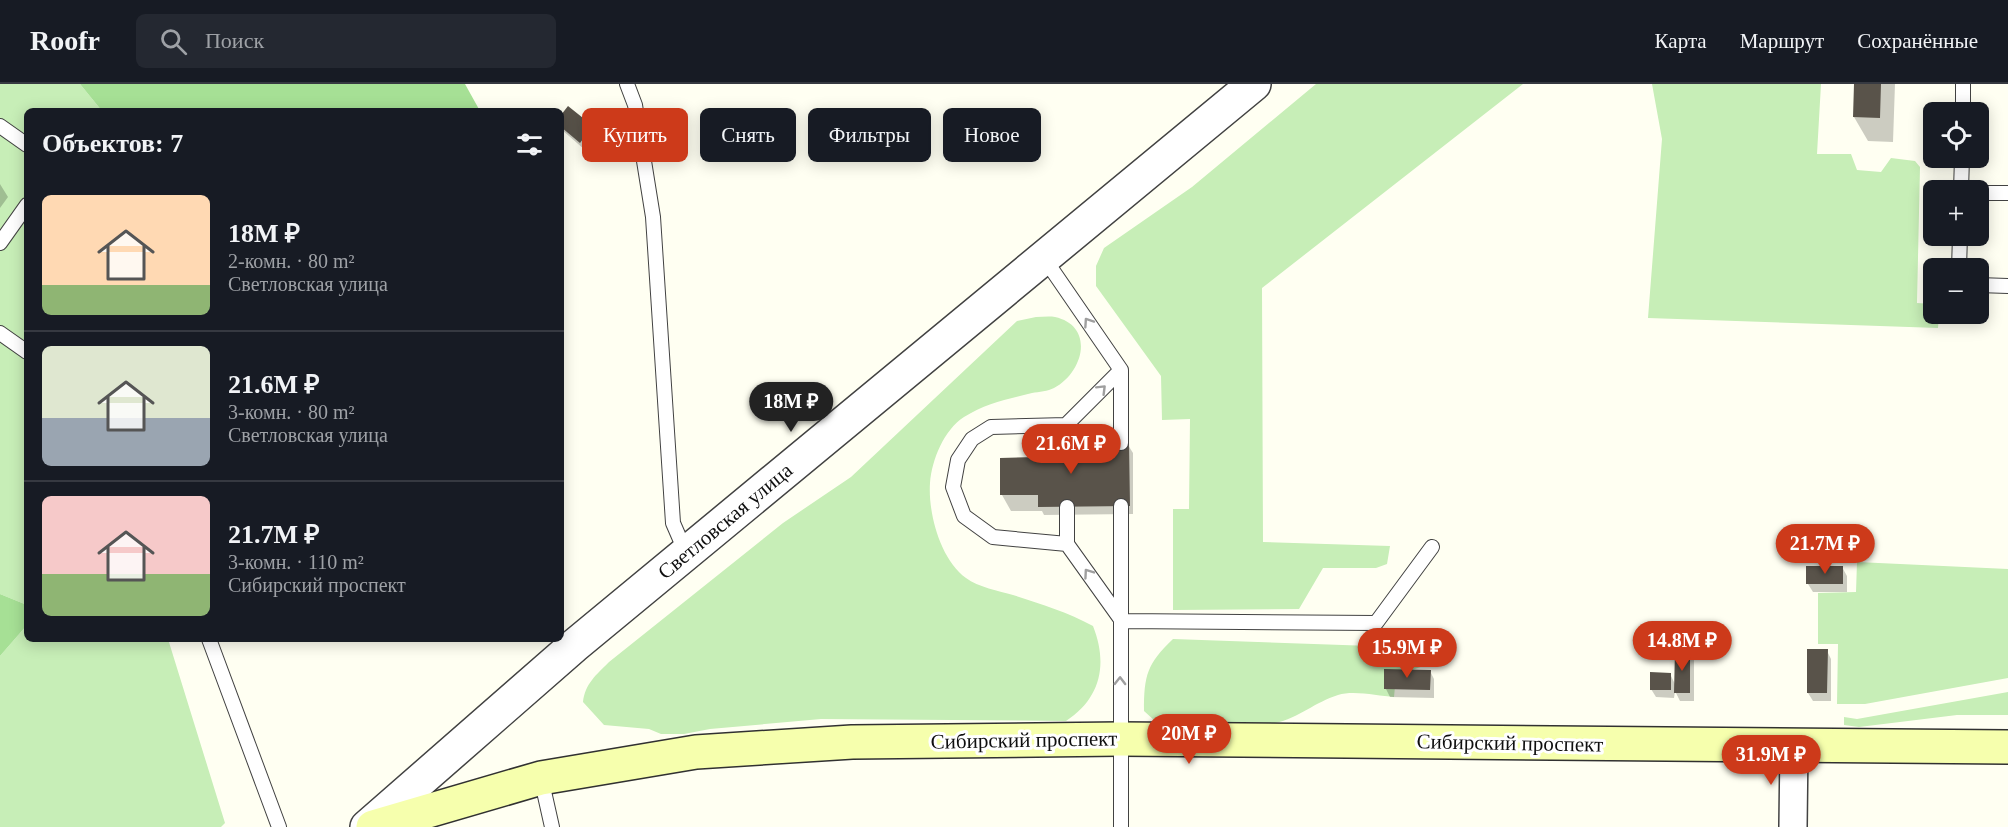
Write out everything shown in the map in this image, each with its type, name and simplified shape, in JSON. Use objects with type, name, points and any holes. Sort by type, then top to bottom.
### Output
[{"type":"main road","name":"Сибирский проспект","points":[[373,827],[541,778],[696,752],[840,742],[1120,739],[2008,747]]},
{"type":"street","name":"Светловская улица","points":[[367,827],[574,646],[1254,84]]},
{"type":"street","points":[[1793,827],[1794,746]]},
{"type":"lane","points":[[627,84],[635,105],[653,217],[673,523],[686,553]]},
{"type":"lane","points":[[1963,84],[1963,102]]},
{"type":"lane","points":[[0,126],[24,143]]},
{"type":"lane","points":[[1989,193],[2008,194]]},
{"type":"lane","points":[[0,243],[24,209]]},
{"type":"lane","points":[[1044,258],[1121,370],[1121,443]]},
{"type":"lane","points":[[1989,285],[2008,286]]},
{"type":"lane","points":[[0,333],[24,350]]},
{"type":"lane","points":[[1067,544],[993,537],[964,516],[953,487],[958,460],[972,439],[991,427],[1066,425],[1121,370]]},
{"type":"lane","points":[[1066,425],[1066,444]]},
{"type":"lane","points":[[1121,506],[1121,827]]},
{"type":"lane","points":[[1067,507],[1067,544],[1122,621]]},
{"type":"lane","points":[[1122,621],[1376,623],[1432,548]]},
{"type":"lane","points":[[210,642],[279,827]]},
{"type":"lane","points":[[541,778],[552,827]]},
{"type":"green space","points":[[0,84],[80,84],[100,108],[24,108],[24,604],[0,594]]},
{"type":"green space","points":[[80,84],[465,84],[478,108],[100,108]]},
{"type":"green space","points":[[1316,84],[1523,84],[1262,288],[1263,542],[1390,546],[1387,564],[1376,568],[1323,568],[1299,609],[1173,610],[1173,509],[1189,509],[1190,419],[1162,420],[1161,376],[1096,286],[1096,266],[1104,248],[1192,187]]},
{"type":"green space","points":[[1652,84],[1821,84],[1817,154],[1851,154],[1857,170],[1881,172],[1891,158],[1915,161],[1920,167],[1917,303],[1923,303],[1923,324],[1938,324],[1938,328],[1648,318],[1662,139]]},
{"type":"green space","points":[[1036,317],[1055,317],[1068,322],[1076,330],[1081,350],[1078,361],[1064,381],[1054,388],[989,405],[964,417],[951,429],[940,446],[933,464],[930,483],[931,508],[943,548],[957,570],[966,578],[982,586],[1054,609],[1093,626],[1100,654],[1098,679],[1094,691],[1078,712],[1066,721],[821,719],[710,729],[684,734],[661,734],[649,729],[604,725],[583,702],[589,685],[609,662],[783,523],[851,477],[1017,321]]},
{"type":"green space","points":[[1857,562],[2008,569],[2008,678],[1865,704],[1837,704],[1838,644],[1818,644],[1818,593],[1856,592]]},
{"type":"green space","points":[[0,594],[24,604],[24,628],[0,656]]},
{"type":"green space","points":[[24,628],[24,642],[169,642],[225,823],[221,827],[0,827],[0,656]]},
{"type":"green space","points":[[1173,639],[1430,648],[1434,662],[1396,676],[1394,697],[1359,693],[1338,695],[1292,718],[1275,723],[1155,721],[1144,711],[1146,679],[1152,663]]},
{"type":"green space","points":[[2008,692],[2008,715],[1957,715],[1859,727],[1844,725],[1844,717],[1857,719]]},
{"type":"building","points":[[1854,84],[1881,84],[1880,118],[1853,117]]},
{"type":"building","points":[[568,106],[582,117],[582,140],[580,143],[564,130],[564,111]]},
{"type":"building","points":[[1129,443],[1130,506],[1038,507],[1038,495],[1000,495],[1000,458],[1037,457],[1037,444]]},
{"type":"building","points":[[1806,566],[1843,566],[1843,584],[1806,584]]},
{"type":"building","points":[[1807,649],[1828,649],[1827,693],[1807,693]]},
{"type":"building","points":[[1675,650],[1690,651],[1690,693],[1674,693]]},
{"type":"building","points":[[1384,669],[1431,670],[1430,690],[1384,689]]},
{"type":"building","points":[[1650,672],[1671,673],[1671,690],[1650,690]]}]
